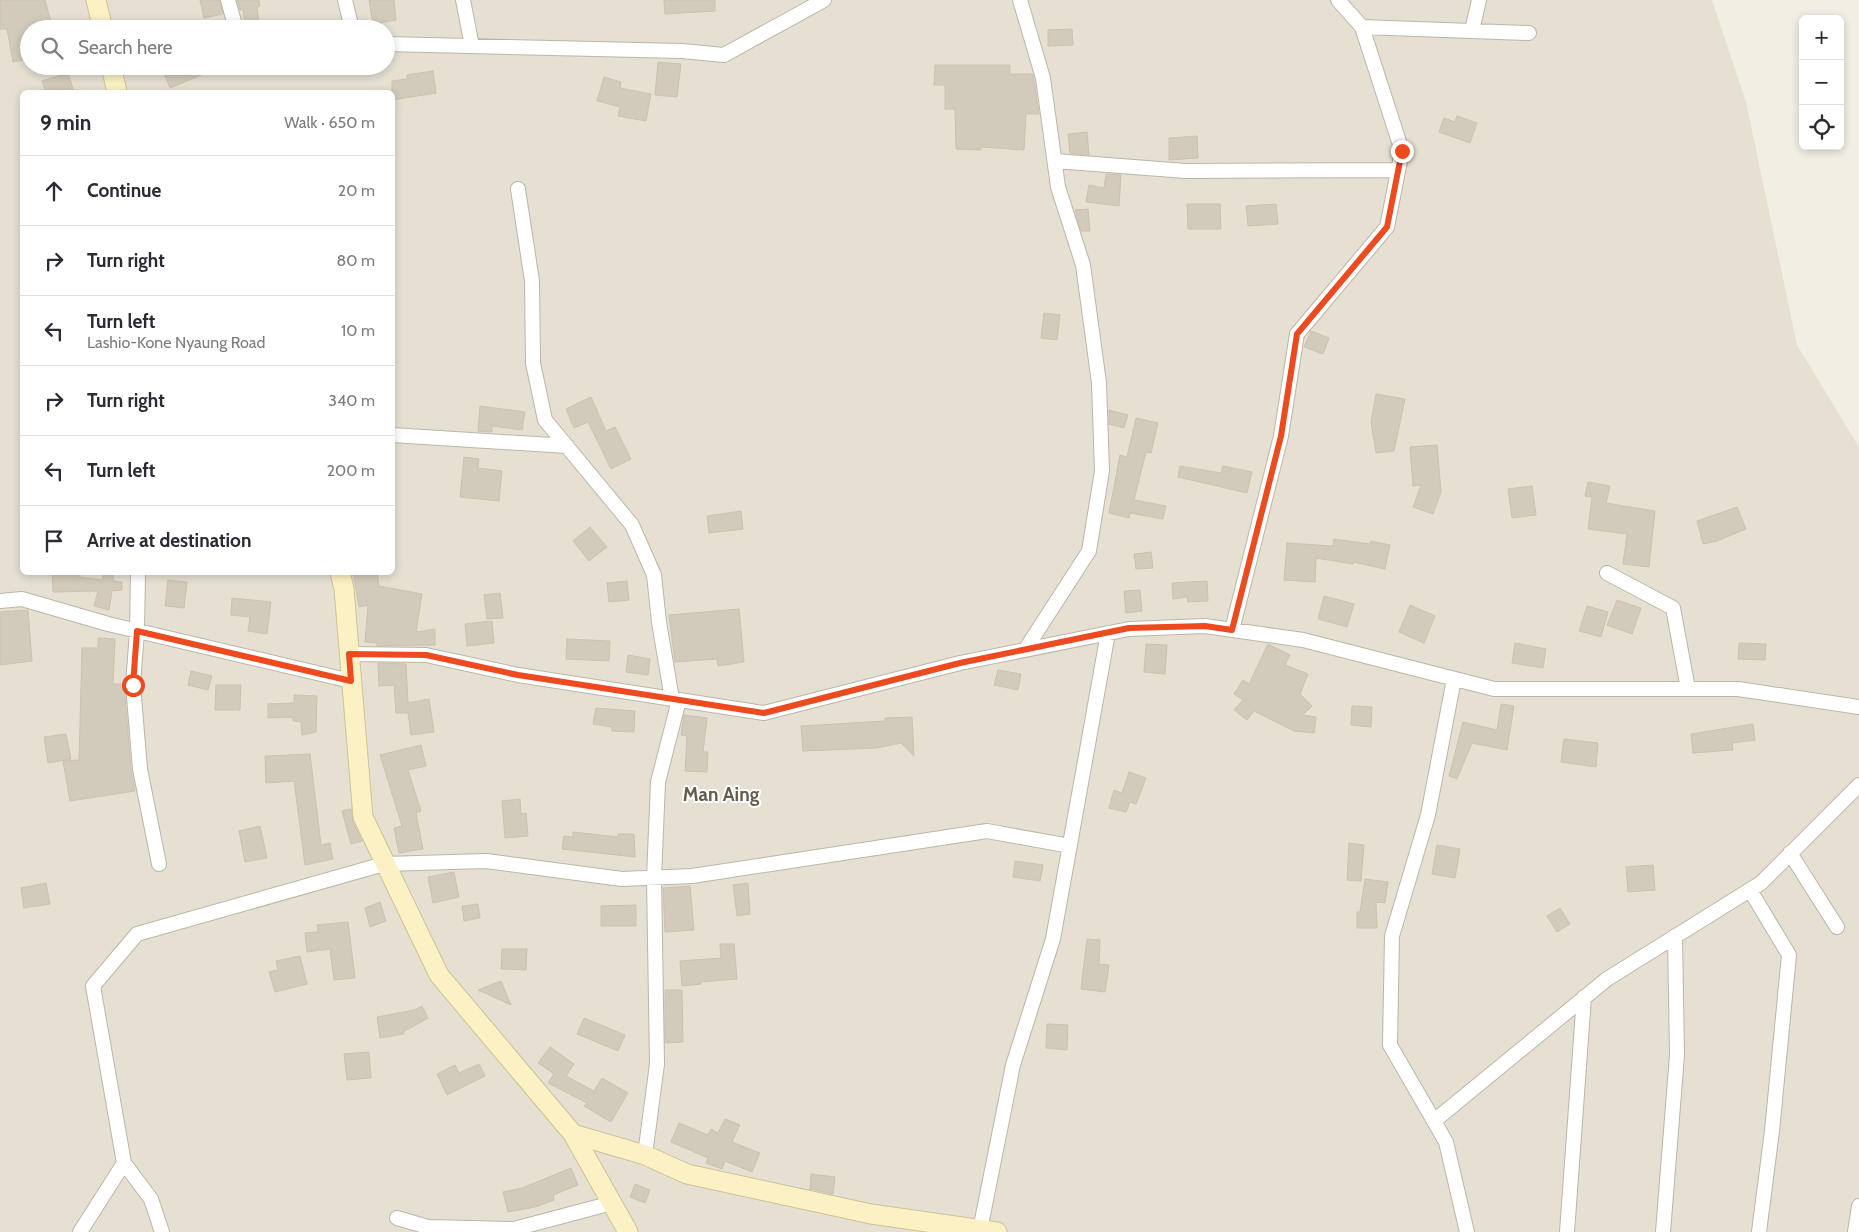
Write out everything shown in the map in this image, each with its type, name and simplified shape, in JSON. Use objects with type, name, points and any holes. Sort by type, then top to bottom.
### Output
[{"type":"main road","points":[[96,0],[101,20]]},
{"type":"main road","points":[[113,75],[116,90]]},
{"type":"main road","points":[[341,575],[344,589],[363,817],[439,975],[573,1134],[628,1232]]},
{"type":"main road","points":[[573,1134],[645,1155],[687,1174],[871,1214],[989,1231]]},
{"type":"street","points":[[228,0],[234,20]]},
{"type":"street","points":[[345,0],[350,20]]},
{"type":"street","points":[[463,0],[472,46]]},
{"type":"street","points":[[395,44],[682,50],[724,55],[824,0]]},
{"type":"street","points":[[1020,0],[1043,78],[1058,187],[1083,265],[1099,384],[1102,471],[1089,551],[1025,650]]},
{"type":"street","points":[[1232,630],[1281,436],[1297,334],[1387,227],[1402,151],[1362,27],[1338,0]]},
{"type":"street","points":[[1472,31],[1478,0]]},
{"type":"street","points":[[1362,27],[1528,33]]},
{"type":"street","points":[[1055,160],[1103,166],[1186,171],[1398,170]]},
{"type":"street","points":[[518,189],[532,280],[533,363],[545,420],[632,524],[654,575],[659,622],[676,700],[658,782],[654,878],[657,1064],[645,1155]]},
{"type":"street","points":[[395,434],[567,446]]},
{"type":"street","points":[[1607,573],[1673,608],[1688,689]]},
{"type":"street","points":[[138,575],[137,631],[133,685],[138,750],[159,864]]},
{"type":"street","points":[[0,600],[22,599],[137,631],[351,681]]},
{"type":"street","points":[[349,654],[426,655],[518,675],[764,713],[960,663],[1129,628],[1205,626],[1303,640],[1494,689],[1738,689],[1859,707]]},
{"type":"street","points":[[989,1231],[1013,1065],[1053,939],[1108,633]]},
{"type":"street","points":[[1454,679],[1428,815],[1392,936],[1390,1045],[1446,1142],[1468,1232]]},
{"type":"street","points":[[1434,1121],[1607,979],[1761,883],[1859,785]]},
{"type":"street","points":[[162,1232],[151,1199],[124,1162],[93,986],[137,934],[384,864],[486,861],[622,879],[692,876],[987,831],[1070,846]]},
{"type":"street","points":[[1790,853],[1837,927]]},
{"type":"street","points":[[1750,890],[1789,955],[1772,1130],[1759,1232]]},
{"type":"street","points":[[1663,1232],[1677,1055],[1676,936]]},
{"type":"street","points":[[1567,1232],[1584,997]]},
{"type":"street","points":[[80,1232],[124,1162]]},
{"type":"street","points":[[397,1218],[428,1228],[514,1229],[612,1203]]},
{"type":"street","points":[[1855,1232],[1858,1206]]},
{"type":"shaded area","points":[[0,0],[1712,0],[1746,102],[1797,345],[1859,447],[1859,1232],[0,1232]]},
{"type":"building","points":[[0,0],[45,0],[51,20],[20,20],[20,61],[13,62],[7,29],[0,29]]},
{"type":"building","points":[[200,0],[219,0],[223,14],[204,18]]},
{"type":"building","points":[[237,0],[259,0],[260,6],[257,7],[259,20],[244,20],[243,10],[240,10]]},
{"type":"building","points":[[369,0],[394,0],[396,20],[372,20]]},
{"type":"building","points":[[664,0],[715,0],[715,11],[665,14]]},
{"type":"building","points":[[1072,29],[1073,45],[1048,46],[1048,30]]},
{"type":"building","points":[[658,62],[681,64],[677,97],[655,95]]},
{"type":"building","points":[[935,65],[1010,65],[1010,74],[1033,74],[1039,114],[1026,114],[1024,150],[981,147],[981,150],[956,149],[955,109],[945,109],[945,85],[934,85]]},
{"type":"building","points":[[433,71],[436,93],[395,100],[395,90],[392,90],[392,81],[407,79],[407,75]]},
{"type":"building","points":[[62,75],[69,75],[73,90],[45,90],[42,81]]},
{"type":"building","points":[[165,75],[202,75],[170,88]]},
{"type":"building","points":[[604,77],[621,82],[620,88],[651,94],[646,121],[618,116],[620,107],[597,101]]},
{"type":"building","points":[[1457,116],[1477,123],[1470,143],[1439,132],[1444,118],[1455,122]]},
{"type":"building","points":[[1087,132],[1089,155],[1070,153],[1068,134]]},
{"type":"building","points":[[1197,136],[1198,158],[1169,160],[1169,138]]},
{"type":"building","points":[[1106,174],[1121,175],[1119,206],[1086,202],[1089,185],[1104,188]]},
{"type":"building","points":[[1187,204],[1220,204],[1221,229],[1188,229]]},
{"type":"building","points":[[1276,204],[1278,224],[1248,226],[1246,206]]},
{"type":"building","points":[[1088,209],[1090,231],[1081,231],[1075,210]]},
{"type":"building","points":[[1044,313],[1060,315],[1057,340],[1041,338]]},
{"type":"building","points":[[1311,331],[1329,338],[1323,354],[1304,347]]},
{"type":"building","points":[[1376,394],[1405,399],[1394,451],[1376,453],[1371,422]]},
{"type":"building","points":[[591,397],[606,431],[615,427],[631,459],[611,469],[588,422],[574,428],[566,409]]},
{"type":"building","points":[[480,406],[525,412],[522,430],[492,426],[492,432],[478,431]]},
{"type":"building","points":[[1109,410],[1128,415],[1124,428],[1109,424]]},
{"type":"building","points":[[1136,418],[1158,423],[1151,453],[1146,452],[1134,500],[1166,506],[1163,519],[1130,513],[1129,518],[1109,513],[1120,455],[1127,457]]},
{"type":"building","points":[[1437,445],[1441,492],[1433,514],[1413,507],[1421,485],[1413,486],[1410,447]]},
{"type":"building","points":[[464,457],[479,459],[478,468],[502,471],[499,501],[460,497]]},
{"type":"building","points":[[1180,466],[1221,473],[1223,466],[1252,472],[1247,493],[1178,477]]},
{"type":"building","points":[[1588,482],[1610,486],[1606,503],[1655,511],[1649,567],[1623,564],[1627,534],[1588,529],[1592,497],[1585,496]]},
{"type":"building","points":[[1532,486],[1536,515],[1512,518],[1508,489]]},
{"type":"building","points":[[1737,507],[1746,529],[1717,541],[1703,544],[1697,521]]},
{"type":"building","points":[[741,511],[743,529],[709,533],[707,516]]},
{"type":"building","points":[[590,527],[607,547],[589,561],[573,541]]},
{"type":"building","points":[[1334,539],[1370,544],[1371,541],[1390,545],[1385,569],[1353,562],[1353,564],[1316,558],[1315,582],[1284,580],[1287,543],[1333,546]]},
{"type":"building","points":[[1151,552],[1153,568],[1136,569],[1134,554]]},
{"type":"building","points":[[52,575],[80,575],[80,577],[102,580],[103,575],[114,575],[113,581],[122,582],[122,590],[112,591],[109,610],[94,606],[98,591],[53,592]]},
{"type":"building","points":[[354,575],[377,575],[379,586],[422,594],[416,632],[435,629],[435,645],[377,646],[377,643],[365,642],[368,605],[359,607]]},
{"type":"building","points":[[168,580],[187,582],[184,608],[165,606]]},
{"type":"building","points":[[627,581],[629,600],[609,602],[607,583]]},
{"type":"building","points":[[1207,581],[1208,601],[1188,602],[1187,597],[1173,599],[1172,583]]},
{"type":"building","points":[[1140,590],[1142,611],[1126,613],[1124,591]]},
{"type":"building","points":[[500,593],[503,618],[487,619],[484,595]]},
{"type":"building","points":[[1324,596],[1354,604],[1347,627],[1318,619]]},
{"type":"building","points":[[232,598],[271,602],[267,634],[248,631],[250,617],[231,615]]},
{"type":"building","points":[[1617,600],[1641,608],[1632,634],[1607,625]]},
{"type":"building","points":[[1410,605],[1435,616],[1424,643],[1399,632]]},
{"type":"building","points":[[1587,606],[1608,612],[1601,637],[1579,631]]},
{"type":"building","points":[[739,609],[744,662],[718,666],[717,659],[675,662],[669,615]]},
{"type":"building","points":[[28,610],[32,661],[0,665],[0,612]]},
{"type":"building","points":[[492,621],[494,643],[467,646],[465,624]]},
{"type":"building","points":[[98,638],[115,639],[113,684],[124,684],[131,770],[135,791],[70,801],[63,761],[79,760],[82,648],[98,648]]},
{"type":"building","points":[[567,639],[610,641],[609,661],[566,659]]},
{"type":"building","points":[[1515,643],[1546,649],[1543,668],[1512,663]]},
{"type":"building","points":[[1739,643],[1766,644],[1765,660],[1738,659]]},
{"type":"building","points":[[1146,644],[1167,645],[1165,674],[1144,672]]},
{"type":"building","points":[[1268,644],[1290,655],[1285,665],[1308,674],[1300,694],[1312,706],[1303,715],[1316,717],[1314,733],[1294,731],[1254,711],[1247,720],[1234,710],[1243,700],[1234,694],[1243,680],[1249,684]]},
{"type":"building","points":[[628,655],[650,659],[648,675],[626,672]]},
{"type":"building","points":[[378,663],[406,664],[408,703],[429,699],[434,732],[411,735],[408,713],[396,713],[394,685],[379,686]]},
{"type":"building","points":[[998,670],[1021,674],[1018,690],[994,685]]},
{"type":"building","points":[[191,671],[212,676],[208,690],[188,685]]},
{"type":"building","points":[[216,685],[241,685],[240,710],[215,710]]},
{"type":"building","points":[[294,695],[317,696],[316,732],[302,735],[301,722],[293,721],[293,717],[268,718],[268,704],[294,703]]},
{"type":"building","points":[[1501,704],[1514,706],[1507,750],[1472,743],[1457,779],[1449,776],[1463,722],[1497,730]]},
{"type":"building","points":[[1352,706],[1372,707],[1371,727],[1351,725]]},
{"type":"building","points":[[596,708],[635,711],[634,732],[612,731],[612,727],[593,724]]},
{"type":"building","points":[[684,715],[707,718],[703,752],[708,752],[707,772],[685,771],[687,736],[681,735]]},
{"type":"building","points":[[912,717],[914,756],[901,743],[876,748],[803,751],[801,726],[885,721],[885,718]]},
{"type":"building","points":[[1753,724],[1755,740],[1732,743],[1733,750],[1693,753],[1691,734]]},
{"type":"building","points":[[66,734],[71,759],[48,763],[44,737]]},
{"type":"building","points":[[1564,739],[1598,743],[1596,767],[1561,762]]},
{"type":"building","points":[[421,745],[426,766],[408,770],[421,811],[416,813],[423,849],[399,853],[394,828],[402,826],[380,755]]},
{"type":"building","points":[[310,754],[321,845],[330,843],[333,859],[305,865],[294,781],[266,783],[265,756]]},
{"type":"building","points":[[1129,772],[1146,778],[1136,804],[1130,802],[1126,812],[1109,808],[1114,790],[1122,793]]},
{"type":"building","points":[[520,799],[521,814],[526,813],[528,836],[505,838],[502,801]]},
{"type":"building","points":[[351,809],[353,822],[362,841],[351,844],[342,811]]},
{"type":"building","points":[[260,826],[267,858],[245,862],[239,831]]},
{"type":"building","points":[[573,832],[618,837],[618,834],[634,834],[635,857],[562,849],[564,836],[573,837]]},
{"type":"building","points":[[1349,843],[1364,845],[1361,881],[1347,880]]},
{"type":"building","points":[[1437,845],[1460,849],[1455,878],[1432,874]]},
{"type":"building","points":[[1015,861],[1043,865],[1040,881],[1013,877]]},
{"type":"building","points":[[1653,865],[1655,890],[1628,892],[1626,867]]},
{"type":"building","points":[[454,872],[459,897],[433,903],[428,877]]},
{"type":"building","points":[[1365,879],[1388,882],[1385,903],[1376,902],[1377,928],[1357,928],[1357,912],[1360,912]]},
{"type":"building","points":[[46,883],[50,904],[24,908],[21,888]]},
{"type":"building","points":[[748,883],[750,914],[737,916],[733,885]]},
{"type":"building","points":[[690,886],[694,930],[665,932],[663,888]]},
{"type":"building","points":[[380,902],[386,921],[370,927],[365,908]]},
{"type":"building","points":[[478,904],[480,918],[464,921],[462,906]]},
{"type":"building","points":[[636,905],[636,926],[601,926],[601,906]]},
{"type":"building","points":[[1560,908],[1570,924],[1557,932],[1547,916]]},
{"type":"building","points":[[348,922],[355,978],[334,980],[330,949],[307,952],[305,933],[318,932],[317,925]]},
{"type":"building","points":[[1087,939],[1100,940],[1099,964],[1109,965],[1105,992],[1081,989]]},
{"type":"building","points":[[720,944],[734,944],[737,979],[700,982],[701,984],[682,986],[680,961],[721,958]]},
{"type":"building","points":[[502,949],[527,949],[526,970],[501,969]]},
{"type":"building","points":[[300,956],[307,984],[275,992],[269,972],[278,970],[276,961]]},
{"type":"building","points":[[501,981],[511,1005],[478,990]]},
{"type":"building","points":[[665,990],[682,990],[683,1042],[665,1043]]},
{"type":"building","points":[[422,1006],[428,1018],[403,1032],[404,1034],[380,1038],[377,1017],[414,1010]]},
{"type":"building","points":[[584,1018],[625,1035],[618,1051],[577,1034]]},
{"type":"building","points":[[1047,1024],[1068,1025],[1067,1050],[1046,1048]]},
{"type":"building","points":[[550,1047],[574,1064],[566,1076],[594,1091],[602,1078],[628,1093],[611,1122],[584,1106],[587,1103],[548,1083],[554,1074],[538,1063]]},
{"type":"building","points":[[369,1052],[371,1078],[347,1080],[344,1054]]},
{"type":"building","points":[[479,1064],[485,1076],[447,1095],[437,1074],[455,1065],[459,1073]]},
{"type":"building","points":[[725,1119],[740,1125],[732,1142],[760,1153],[752,1172],[725,1161],[722,1169],[706,1163],[708,1158],[671,1142],[679,1123],[708,1135],[711,1129],[718,1133]]},
{"type":"building","points":[[571,1168],[578,1185],[553,1195],[554,1200],[535,1207],[508,1212],[503,1192],[522,1188]]},
{"type":"building","points":[[811,1174],[835,1177],[833,1194],[810,1189]]},
{"type":"building","points":[[635,1184],[650,1190],[645,1203],[630,1197]]},
{"type":"district","name":"Man Aing","points":[[721,794]]},
{"type":"route","points":[[133,685],[137,631],[351,681],[349,654],[426,655],[518,675],[764,713],[960,663],[1129,628],[1205,626],[1232,630],[1281,436],[1297,334],[1387,227],[1402,151]]}]
